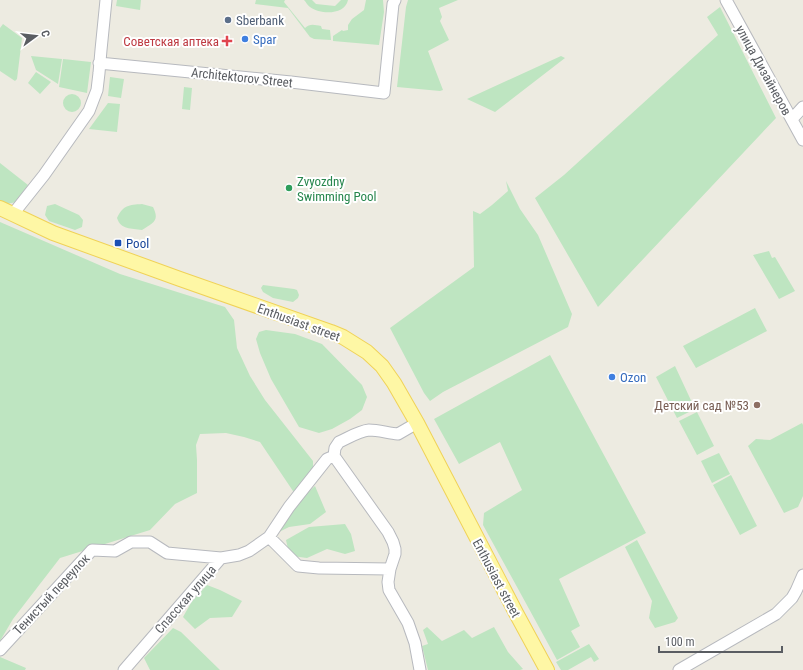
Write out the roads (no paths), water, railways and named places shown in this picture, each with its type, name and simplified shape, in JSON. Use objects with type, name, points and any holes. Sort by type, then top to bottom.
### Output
[{"type":"main road","name":"Enthusiast street","points":[[0,208],[53,233],[331,332],[343,337],[367,352],[382,366],[394,383],[417,423],[547,670]]},
{"type":"street","points":[[13,214],[44,175],[89,111],[97,90],[106,0]]},
{"type":"street","name":"Architektorov Street","points":[[100,63],[384,93],[393,4],[395,0]]},
{"type":"street","name":"улица Дизайнеров","points":[[727,0],[803,140]]},
{"type":"street","points":[[792,120],[803,107]]},
{"type":"street","points":[[417,423],[398,434],[368,430],[358,433],[339,442],[335,448],[334,456],[388,532],[393,542],[395,554],[390,569],[388,582],[389,590],[408,623],[415,643],[420,670]]},
{"type":"street","name":"Спасская улица","points":[[124,670],[221,558],[239,555],[249,551],[269,536],[327,458],[334,456]]},
{"type":"street","points":[[269,536],[298,566],[319,568],[390,569]]},
{"type":"street","name":"Тенистый переулок","points":[[0,650],[92,550],[114,551],[131,542],[150,542],[167,553],[221,558]]},
{"type":"street","points":[[679,670],[776,614],[792,598],[803,575]]},
{"type":"place","name":"Sberbank","points":[[228,20]]},
{"type":"place","name":"Spar","points":[[245,39]]},
{"type":"place","name":"Советская аптека","points":[[227,41]]},
{"type":"place","name":"Zvyozdny Swimming Pool","points":[[289,188]]},
{"type":"place","name":"Pool","points":[[118,243]]},
{"type":"place","name":"Ozon","points":[[612,377]]},
{"type":"place","name":"Детский сад №53","points":[[757,405]]}]
